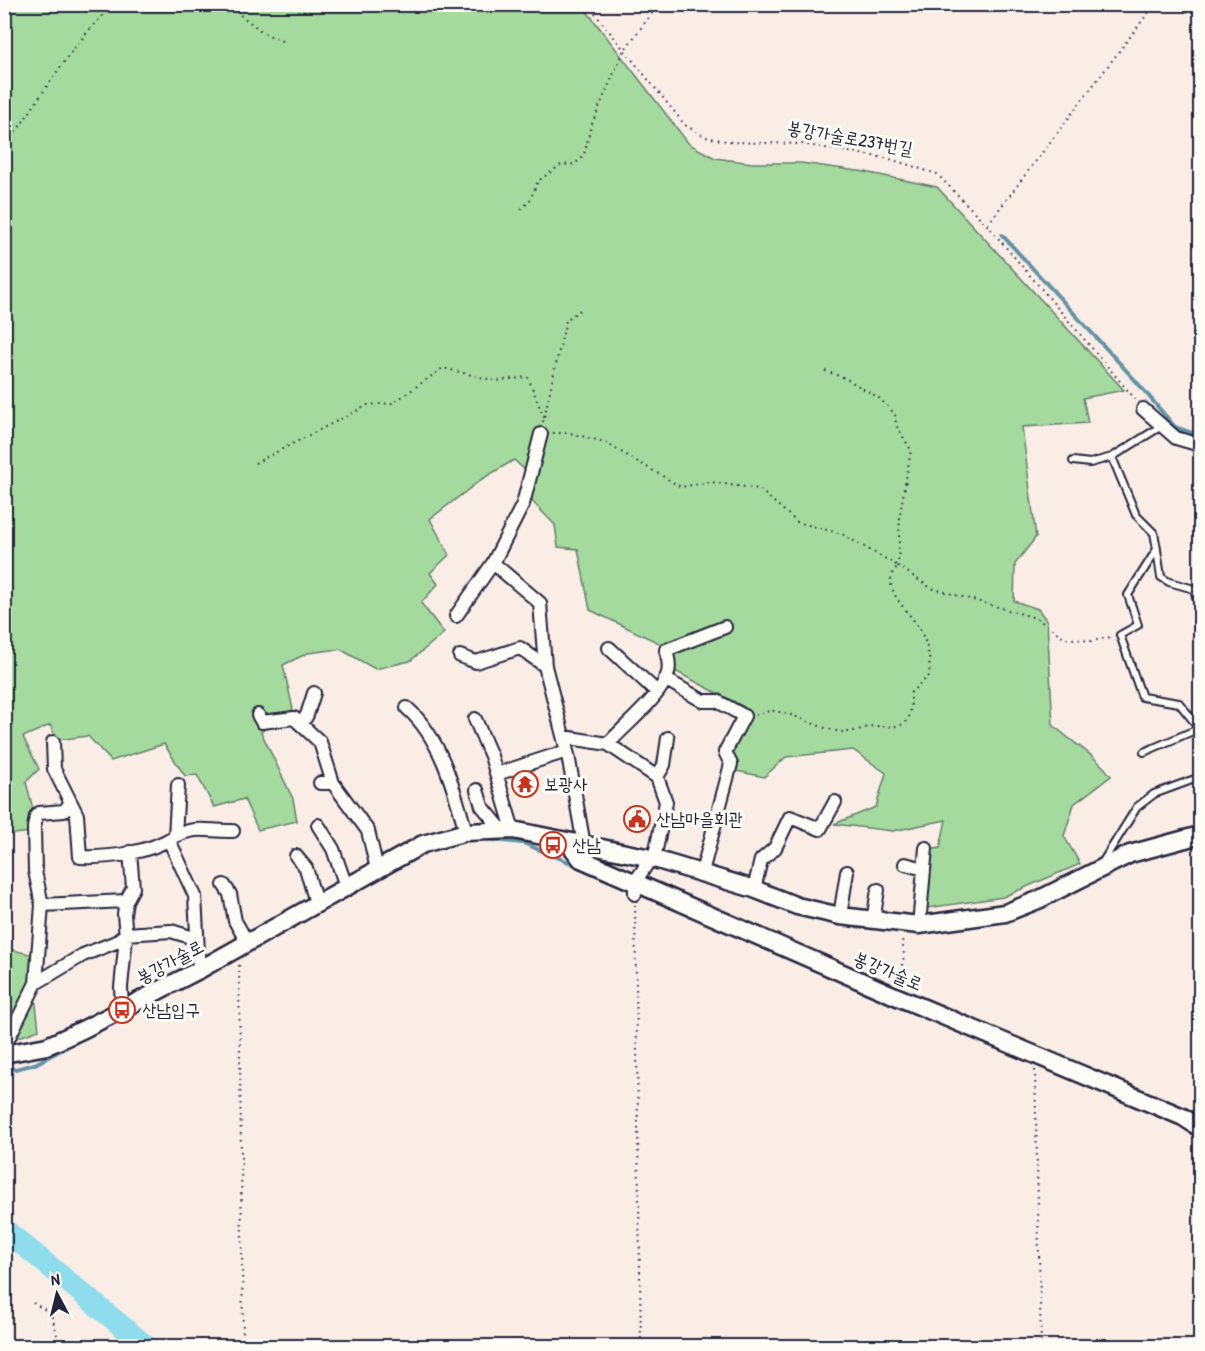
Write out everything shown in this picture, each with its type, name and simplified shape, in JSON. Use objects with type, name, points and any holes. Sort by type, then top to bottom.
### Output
[{"type":"street","points":[[1143,409],[1160,427],[1176,438],[1200,445]]},
{"type":"street","points":[[456,616],[493,563],[523,504],[542,434]]},
{"type":"street","points":[[493,563],[540,603],[545,666],[567,751],[575,843]]},
{"type":"street","points":[[608,744],[657,692],[667,677],[669,666],[666,650],[725,627]]},
{"type":"street","points":[[460,656],[476,662],[520,648],[545,666]]},
{"type":"street","points":[[609,648],[657,692]]},
{"type":"street","points":[[667,677],[703,701],[717,701],[744,716],[725,752],[731,764],[702,872]]},
{"type":"street","points":[[302,723],[308,715],[314,693]]},
{"type":"street","points":[[407,708],[421,720],[447,769],[466,832]]},
{"type":"street","points":[[258,716],[262,722],[294,718],[320,742],[327,783],[368,831],[377,869]]},
{"type":"street","points":[[475,719],[497,774],[508,830]]},
{"type":"street","points":[[564,738],[608,744],[657,777],[666,802],[652,858],[635,888]]},
{"type":"street","points":[[657,777],[664,765],[668,738]]},
{"type":"street","points":[[53,742],[54,769],[69,796],[69,805],[77,815],[80,857],[97,858],[130,852],[163,844],[172,838],[205,827],[216,831],[233,831]]},
{"type":"street","points":[[497,774],[567,751]]},
{"type":"street","points":[[178,785],[172,838],[192,887],[199,970]]},
{"type":"street","points":[[477,790],[482,806],[508,830]]},
{"type":"street","points":[[754,890],[761,860],[775,848],[790,818],[820,829],[836,802]]},
{"type":"street","points":[[4,1047],[36,983],[42,905],[36,871],[36,816],[39,813],[64,811],[69,805]]},
{"type":"street","points":[[318,825],[333,849],[346,886]]},
{"type":"street","name":"봉강가술로","points":[[4,1054],[47,1046],[199,970],[423,844],[466,832],[508,830],[652,858],[702,872],[797,906],[840,916],[920,925],[1005,912],[1038,900],[1098,868],[1154,846],[1200,835]]},
{"type":"street","name":"봉강가술로","points":[[575,843],[581,858],[635,888],[1183,1117],[1200,1128]]},
{"type":"street","points":[[920,925],[926,848]]},
{"type":"street","points":[[122,1009],[121,987],[126,934],[126,901],[134,888],[130,852]]},
{"type":"street","points":[[296,856],[306,868],[316,903]]},
{"type":"street","points":[[905,864],[924,869]]},
{"type":"street","points":[[840,916],[847,872]]},
{"type":"street","points":[[224,885],[230,894],[235,921],[243,944]]},
{"type":"street","points":[[873,921],[878,890]]},
{"type":"street","points":[[42,905],[126,901]]},
{"type":"street","points":[[36,983],[83,955],[116,942],[126,934],[171,931],[197,939]]},
{"type":"lane","points":[[1073,461],[1090,463],[1112,457],[1160,427]]},
{"type":"lane","points":[[1112,457],[1136,515],[1154,533],[1161,577],[1169,582],[1194,589],[1200,612]]},
{"type":"lane","points":[[1144,752],[1200,729],[1179,703],[1142,697],[1120,635],[1138,625],[1128,595],[1157,549]]},
{"type":"lane","points":[[1098,868],[1137,807],[1154,794],[1200,777]]},
{"type":"path","points":[[16,132],[48,82],[86,34],[115,4]]},
{"type":"path","points":[[226,4],[264,33],[286,43]]},
{"type":"path","name":"봉강가술로237번길","points":[[587,4],[623,52],[685,125],[706,137],[731,142],[801,144],[890,159],[937,174],[987,225],[1143,409]]},
{"type":"path","points":[[521,209],[530,202],[538,181],[561,165],[575,164],[584,155],[591,126],[623,52],[659,4]]},
{"type":"path","points":[[987,225],[1155,4]]},
{"type":"path","points":[[580,310],[566,320],[542,434],[570,433],[604,442],[681,487],[718,483],[759,489],[798,522],[842,534],[931,588],[1036,618],[1065,638],[1091,641],[1120,635]]},
{"type":"path","points":[[255,464],[368,405],[393,403],[413,392],[442,368],[496,381],[528,377],[544,418]]},
{"type":"path","points":[[744,716],[771,711],[829,730],[848,733],[874,726],[902,727],[908,722],[911,692],[929,676],[931,665],[929,650],[920,630],[892,592],[891,579],[893,571],[898,566],[900,514],[911,450],[896,425],[895,414],[879,398],[845,378],[825,370]]},
{"type":"path","points":[[635,888],[641,1347]]},
{"type":"path","points":[[893,995],[904,956],[899,924]]},
{"type":"path","points":[[243,944],[243,1347]]},
{"type":"path","points":[[1035,1055],[1041,1347]]},
{"type":"path","points":[[33,1303],[51,1313],[60,1347]]},
{"type":"green space","points":[[5,5],[582,5],[689,144],[715,158],[752,163],[801,163],[865,172],[937,187],[1124,390],[1083,398],[1088,423],[1022,427],[1036,537],[1015,564],[1014,601],[1038,609],[1047,621],[1053,725],[1099,762],[1111,776],[1074,804],[1064,836],[1080,864],[1003,897],[921,909],[922,851],[940,848],[946,820],[893,831],[834,824],[876,807],[886,773],[853,750],[786,757],[764,777],[727,769],[744,707],[673,670],[659,643],[590,610],[578,549],[558,547],[555,525],[526,495],[527,472],[514,460],[482,479],[430,519],[449,555],[430,573],[438,584],[421,603],[444,633],[410,661],[375,669],[340,649],[308,653],[283,665],[293,709],[261,732],[293,799],[297,821],[258,830],[244,799],[214,807],[197,775],[185,776],[164,744],[111,761],[88,736],[57,740],[50,725],[23,737],[39,769],[26,782],[33,809],[31,832],[5,835]]},
{"type":"green space","points":[[4,948],[30,954],[39,1030],[5,1042]]},
{"type":"waterway","points":[[1002,235],[1175,427],[1200,436]]},
{"type":"waterway","points":[[485,839],[523,843],[578,866]]},
{"type":"waterway","points":[[4,1072],[35,1064],[78,1041]]},
{"type":"waterway","points":[[4,1229],[146,1346]]},
{"type":"place","name":"보광사","points":[[525,784]]},
{"type":"place","name":"산남마을회관","points":[[637,819]]},
{"type":"place","name":"산남","points":[[553,845]]},
{"type":"place","name":"산남입구","points":[[122,1010]]}]
